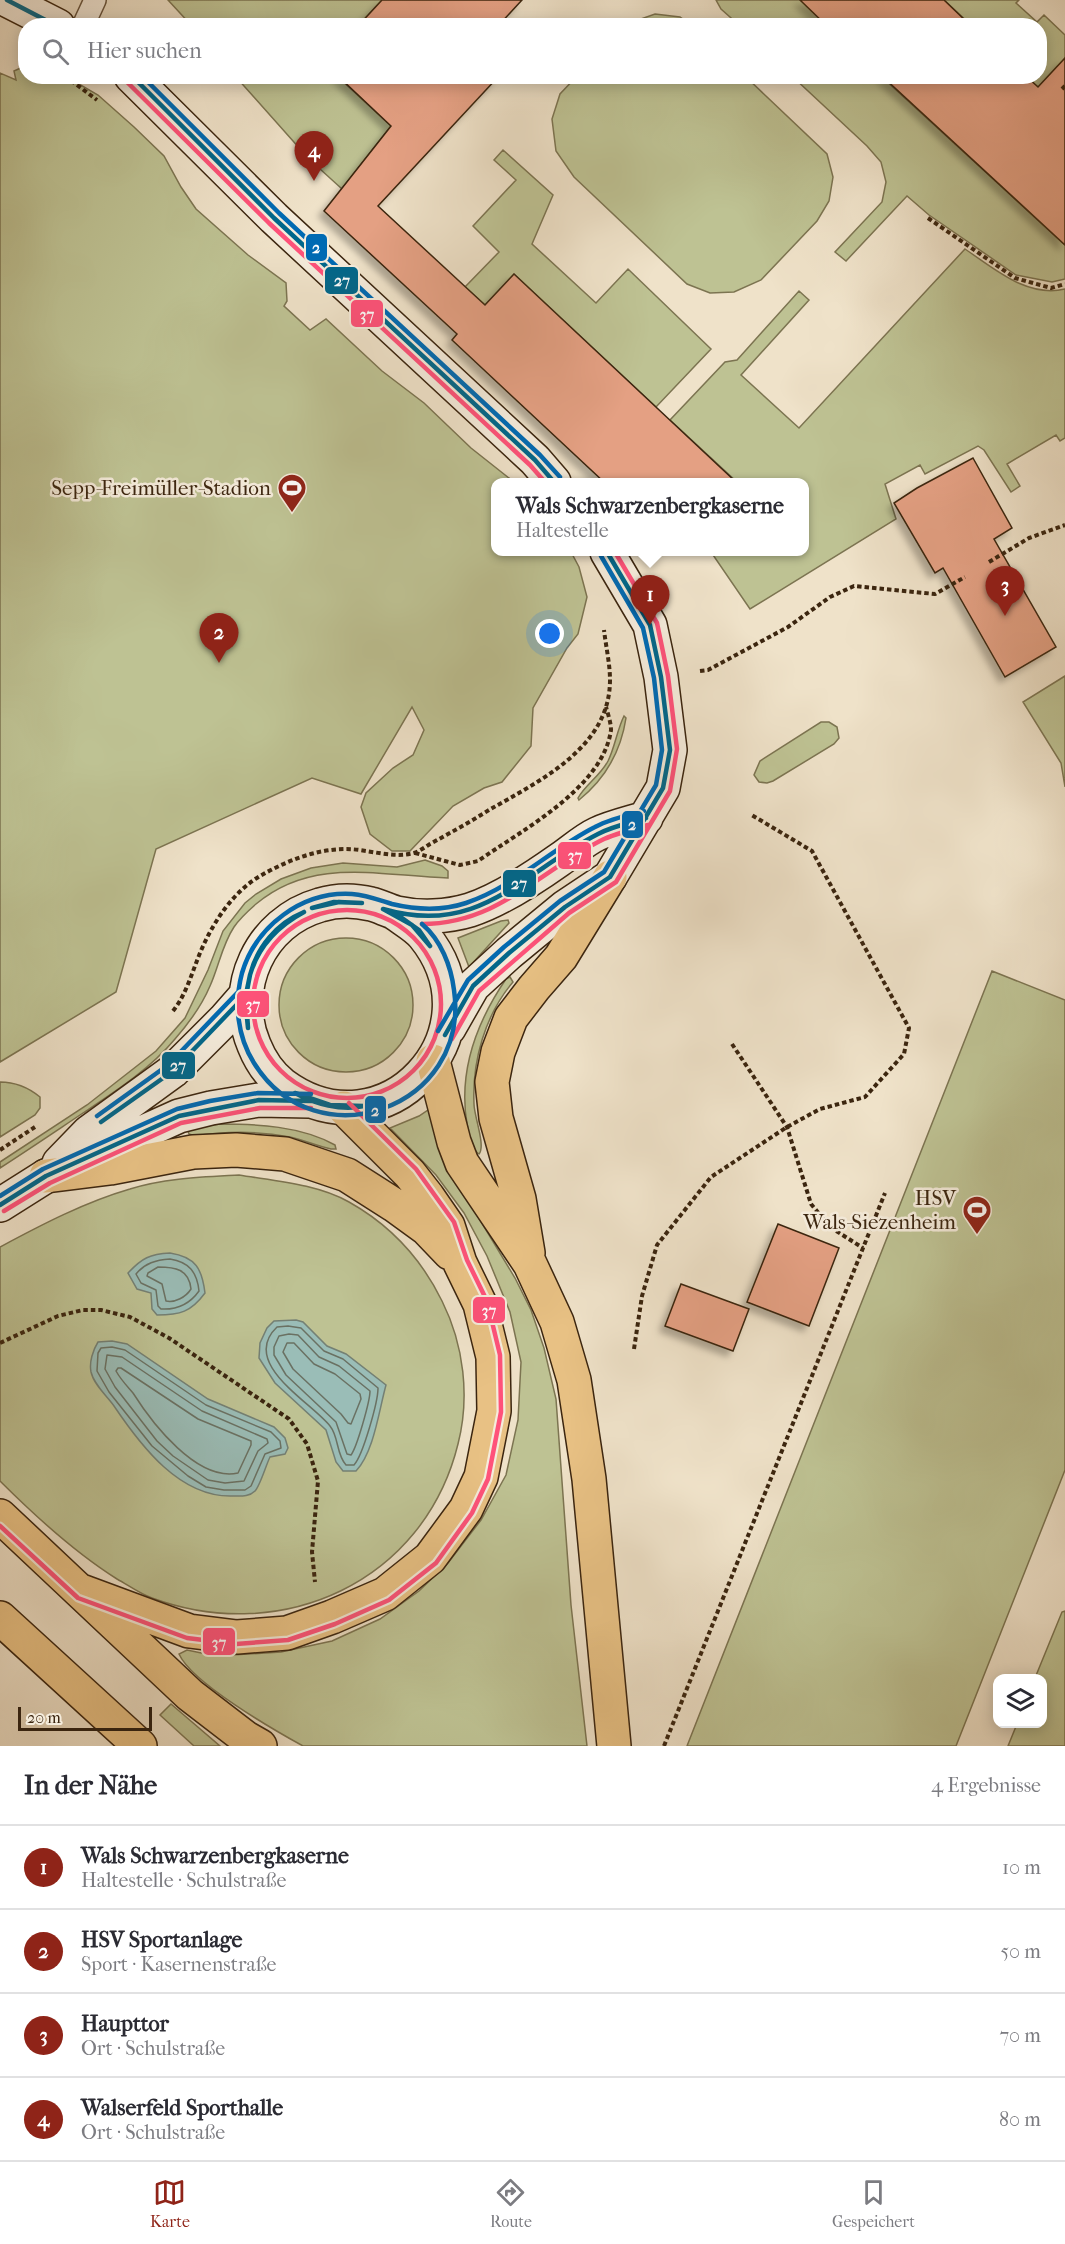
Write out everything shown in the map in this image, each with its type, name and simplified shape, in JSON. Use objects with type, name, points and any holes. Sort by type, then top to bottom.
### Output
[{"type":"highway","points":[[530,1264],[519,1199],[496,1118],[492,1082],[498,1052],[511,1018],[561,957],[610,877]]},
{"type":"highway","points":[[439,1048],[454,1142],[462,1163],[530,1264],[557,1322],[574,1380],[589,1479],[614,1746]]},
{"type":"highway","points":[[81,1591],[189,1631],[237,1637],[287,1633],[332,1617],[385,1593],[430,1558],[466,1509],[481,1477],[494,1411],[493,1357],[480,1304],[460,1263],[448,1226],[428,1197],[411,1174],[344,1108]]},
{"type":"highway","points":[[46,1176],[110,1168],[193,1152],[236,1150],[285,1154],[347,1175],[427,1229],[460,1263]]},
{"type":"highway","points":[[0,1516],[190,1695],[260,1746]]},
{"type":"highway","points":[[0,1618],[140,1746]]},
{"type":"street","points":[[7,0],[42,18]]},
{"type":"street","points":[[139,84],[274,218],[535,460],[550,478]]},
{"type":"street","points":[[0,1205],[46,1176],[179,1116],[258,1100],[310,1101],[344,1108],[361,1107],[394,1096],[409,1087],[439,1048],[473,986],[509,952],[565,907],[610,877],[663,788],[670,750],[661,677],[650,625],[609,556]]},
{"type":"street","points":[[395,913],[440,916],[471,909],[511,890],[597,834],[646,818]]},
{"type":"street","points":[[310,1101],[282,1084],[260,1060],[247,1029],[245,996],[250,972],[260,949],[276,929],[298,914],[321,905],[346,901],[371,904],[395,913],[423,934],[443,965],[450,1000],[439,1048]]},
{"type":"street","points":[[46,1176],[89,1132],[173,1071],[245,996]]},
{"type":"lane","points":[[87,18],[95,0]]},
{"type":"path","points":[[928,218],[1015,278],[1051,288],[1065,284]]},
{"type":"path","points":[[989,562],[1029,538],[1065,525]]},
{"type":"path","points":[[610,681],[708,670],[788,627],[830,597],[854,586],[935,594],[966,577]]},
{"type":"path","points":[[414,853],[459,865],[478,861],[569,797],[590,777],[602,757],[611,728],[606,706]]},
{"type":"path","points":[[634,1349],[642,1296],[657,1245],[711,1177],[787,1127],[820,1109],[865,1097],[904,1054],[909,1028],[812,851],[750,814]]},
{"type":"path","points":[[732,1044],[787,1127],[811,1204],[830,1227],[863,1248]]},
{"type":"path","points":[[664,1746],[885,1194]]},
{"type":"path","points":[[0,1343],[58,1316],[83,1310],[101,1310],[130,1317],[169,1338],[290,1419],[308,1444],[318,1481],[312,1552],[315,1588],[332,1617]]},
{"type":"green space","points":[[168,0],[382,0],[365,18],[185,18]]},
{"type":"green space","points":[[716,0],[816,0],[824,18],[731,18],[721,9]]},
{"type":"green space","points":[[944,0],[1019,0],[1016,3],[1033,18],[963,18]]},
{"type":"green space","points":[[655,14],[681,18],[644,18]]},
{"type":"green space","points":[[1044,15],[1065,35],[1065,69],[1047,81],[1047,18],[1041,18]]},
{"type":"green space","points":[[18,69],[18,84],[79,84],[98,95],[134,127],[164,156],[196,209],[248,255],[286,283],[287,301],[284,306],[310,330],[326,319],[382,371],[424,403],[471,448],[509,478],[491,478],[491,556],[573,556],[579,567],[587,597],[578,634],[567,648],[533,708],[531,746],[502,782],[484,788],[453,806],[410,851],[392,851],[370,834],[361,807],[366,793],[393,768],[413,755],[424,730],[412,707],[361,794],[312,778],[156,849],[116,992],[0,1062],[0,73],[16,80],[14,71]]},
{"type":"green space","points":[[242,84],[346,84],[391,126],[342,189],[309,159]]},
{"type":"green space","points":[[569,84],[753,84],[827,154],[833,177],[829,201],[817,221],[761,280],[734,292],[710,293],[687,284],[574,177],[556,151],[552,119],[560,94]]},
{"type":"green space","points":[[801,84],[890,84],[1065,245],[1065,279],[1052,282],[1016,275],[929,215],[907,196],[846,261],[835,252],[882,202],[886,182],[881,162]]},
{"type":"green space","points":[[503,150],[553,195],[532,244],[596,303],[628,269],[711,349],[656,407],[514,274],[485,305],[465,287],[499,252],[473,226],[516,180],[494,160]]},
{"type":"green space","points":[[965,249],[1000,273],[1025,286],[1051,291],[1065,289],[1065,438],[1060,441],[1056,435],[1007,464],[1020,486],[1011,492],[984,450],[978,446],[925,474],[920,465],[885,484],[896,519],[750,609],[714,556],[809,556],[809,478],[733,478],[670,420],[725,362],[737,360],[799,291],[809,300],[741,375],[799,428]]},
{"type":"green space","points":[[1065,676],[1065,787],[1061,763],[1023,702]]},
{"type":"green space","points":[[624,716],[626,718],[624,730],[616,753],[597,783],[579,800],[581,793],[608,761]]},
{"type":"green space","points":[[821,722],[829,722],[837,727],[839,738],[834,744],[773,781],[759,782],[754,775],[760,761]]},
{"type":"green space","points":[[425,860],[442,866],[448,871],[448,878],[348,872],[324,874],[300,879],[278,889],[256,904],[234,927],[226,941],[203,1000],[195,1014],[165,1050],[120,1088],[0,1168],[0,1162],[87,1105],[156,1051],[185,1018],[208,970],[223,931],[245,903],[256,894],[281,879],[311,868],[343,863],[397,867]]},
{"type":"green space","points":[[508,920],[509,923],[469,967],[458,938]]},
{"type":"green space","points":[[346,938],[372,943],[393,958],[408,979],[413,1005],[408,1031],[393,1052],[372,1067],[346,1072],[320,1067],[299,1052],[284,1031],[279,1005],[284,979],[299,958],[320,943]]},
{"type":"green space","name":"HSV Wals-Siezenheim","points":[[992,971],[1065,1000],[1065,1470],[956,1746],[687,1746]]},
{"type":"green space","points":[[510,977],[513,982],[495,1009],[482,1039],[475,1071],[474,1104],[481,1144],[479,1154],[472,1145],[467,1124],[465,1085],[467,1066],[486,1013],[506,979]]},
{"type":"green space","points":[[0,1082],[16,1084],[36,1094],[40,1097],[40,1108],[35,1115],[0,1137]]},
{"type":"green space","points":[[434,1106],[445,1162],[515,1278],[531,1310],[544,1348],[556,1399],[571,1605],[587,1746],[303,1746],[254,1718],[216,1692],[187,1666],[179,1654],[187,1650],[216,1656],[281,1652],[332,1641],[380,1619],[419,1591],[448,1563],[481,1520],[506,1475],[518,1420],[521,1362],[510,1312],[487,1256],[464,1213],[436,1175],[390,1128],[419,1116]]},
{"type":"green space","points":[[220,1124],[279,1127],[293,1130],[322,1139],[335,1145],[336,1149],[278,1135],[243,1132],[195,1136],[189,1134],[188,1131],[192,1128]]},
{"type":"green space","points":[[239,1175],[296,1184],[337,1196],[364,1211],[391,1232],[414,1257],[434,1285],[442,1301],[460,1353],[464,1390],[462,1426],[458,1444],[440,1492],[414,1533],[381,1566],[341,1591],[297,1607],[250,1614],[201,1611],[143,1594],[101,1569],[71,1546],[0,1481],[0,1247],[47,1222],[113,1194],[170,1180]]},
{"type":"green space","points":[[1065,1611],[1065,1746],[1008,1746],[1015,1728],[1047,1728],[1047,1674],[1037,1674],[1062,1612]]},
{"type":"green space","points":[[171,1704],[220,1746],[194,1746],[160,1715]]},
{"type":"water","points":[[170,1253],[192,1261],[202,1277],[205,1293],[195,1304],[184,1311],[157,1315],[152,1309],[151,1293],[137,1289],[128,1273],[147,1258]]},
{"type":"water","points":[[274,1321],[303,1322],[327,1346],[346,1354],[386,1385],[372,1442],[356,1471],[343,1471],[336,1462],[326,1430],[275,1383],[259,1358],[260,1343],[267,1328]]},
{"type":"water","points":[[112,1341],[127,1344],[208,1399],[274,1427],[285,1438],[288,1448],[285,1454],[270,1457],[259,1485],[253,1493],[233,1496],[214,1494],[196,1488],[179,1479],[150,1453],[98,1386],[91,1372],[92,1356],[98,1342]]},
{"type":"building","points":[[382,0],[522,0],[505,18],[365,18]]},
{"type":"building","points":[[800,0],[944,0],[963,18],[819,18]]},
{"type":"building","points":[[1065,58],[1065,245],[891,84],[1035,84],[1038,87],[1041,84],[1047,84],[1047,77]]},
{"type":"building","points":[[346,84],[491,84],[378,206],[485,305],[514,274],[732,478],[600,478],[452,340],[457,334],[324,211],[391,126]]},
{"type":"building","points":[[973,458],[1012,528],[994,539],[1056,647],[1005,677],[943,568],[935,573],[894,503]]},
{"type":"building","points":[[778,1224],[839,1248],[809,1326],[747,1302]]},
{"type":"building","points":[[681,1284],[749,1309],[733,1351],[665,1326]]},
{"type":"transit line","name":"27","points":[[7,0],[42,18]]},
{"type":"transit line","name":"37","points":[[129,84],[269,223],[541,478]]},
{"type":"transit line","name":"27","points":[[140,84],[274,218],[535,460],[551,478]]},
{"type":"transit line","name":"2","points":[[150,84],[279,213],[540,455],[560,477]]},
{"type":"transit line","name":"2","points":[[438,1031],[468,980],[560,901],[604,872],[656,785],[662,750],[654,678],[643,628],[601,556]]},
{"type":"transit line","name":"27","points":[[445,1035],[473,986],[565,907],[610,877],[663,788],[670,750],[661,677],[650,625],[609,556]]},
{"type":"transit line","name":"37","points":[[452,1039],[479,991],[569,913],[616,882],[670,791],[677,749],[668,676],[657,623],[617,556]]},
{"type":"transit line","name":"2","points":[[422,924],[435,938],[444,954],[454,990],[453,1031],[439,1065],[415,1091],[384,1108],[349,1115],[314,1110],[281,1093],[248,1053],[241,1031],[238,996],[242,973],[258,940],[284,915],[316,898],[333,895],[352,894],[411,908],[439,908],[466,903],[516,878],[595,827],[613,819],[644,811]]},
{"type":"transit line","name":"27","points":[[383,909],[417,915],[447,915],[473,908],[498,897],[598,834],[646,818]]},
{"type":"transit line","name":"37","points":[[422,924],[449,922],[497,905],[604,839],[648,825]]},
{"type":"transit line","name":"27","points":[[312,908],[334,902],[362,903]]},
{"type":"transit line","name":"27","points":[[312,908],[339,902],[362,903]]},
{"type":"transit line","name":"27","points":[[383,909],[412,925],[430,946]]},
{"type":"transit line","name":"37","points":[[338,910],[356,910],[383,917],[414,937],[434,968],[441,1004],[434,1040],[414,1071],[383,1091],[356,1098],[338,1098],[303,1087],[287,1077],[274,1064],[257,1031],[253,1013],[253,995],[264,960],[274,944],[287,931],[320,914],[338,910]]},
{"type":"transit line","name":"27","points":[[250,975],[258,955],[270,937],[285,923],[304,912]]},
{"type":"transit line","name":"27","points":[[250,975],[258,955],[270,938],[304,912]]},
{"type":"transit line","name":"27","points":[[395,913],[419,930],[430,946]]},
{"type":"transit line","name":"27","points":[[248,1028],[245,999],[250,975]]},
{"type":"transit line","name":"27","points":[[248,1028],[246,996],[250,975]]},
{"type":"transit line","name":"2","points":[[97,1116],[168,1065],[239,991]]},
{"type":"transit line","name":"27","points":[[101,1122],[173,1071],[245,996]]},
{"type":"transit line","name":"2","points":[[0,1196],[43,1169],[177,1109],[258,1093],[311,1094]]},
{"type":"transit line","name":"27","points":[[295,1093],[330,1105],[364,1106]]},
{"type":"transit line","name":"27","points":[[295,1093],[328,1105],[346,1108],[364,1106]]},
{"type":"transit line","name":"27","points":[[0,1205],[46,1176],[179,1116],[259,1100],[311,1101]]},
{"type":"transit line","name":"37","points":[[0,1526],[78,1598],[187,1638],[236,1644],[288,1640],[335,1624],[389,1600],[436,1563],[472,1513],[488,1479],[501,1412],[500,1355],[487,1301],[467,1260],[454,1222],[416,1169],[349,1103]]},
{"type":"transit line","name":"37","points":[[4,1211],[50,1183],[181,1123],[260,1108],[311,1108]]},
{"type":"place","name":"Walserfeld Sporthalle","points":[[314,181]]},
{"type":"place","name":"Sepp-Freimüller-Stadion","points":[[292,514]]},
{"type":"place","name":"Haupttor","points":[[1005,616]]},
{"type":"place","name":"Wals Schwarzenbergkaserne","points":[[650,625]]},
{"type":"place","name":"HSV Sportanlage","points":[[219,663]]},
{"type":"place","name":"HSV Wals-Siezenheim","points":[[977,1236]]}]
